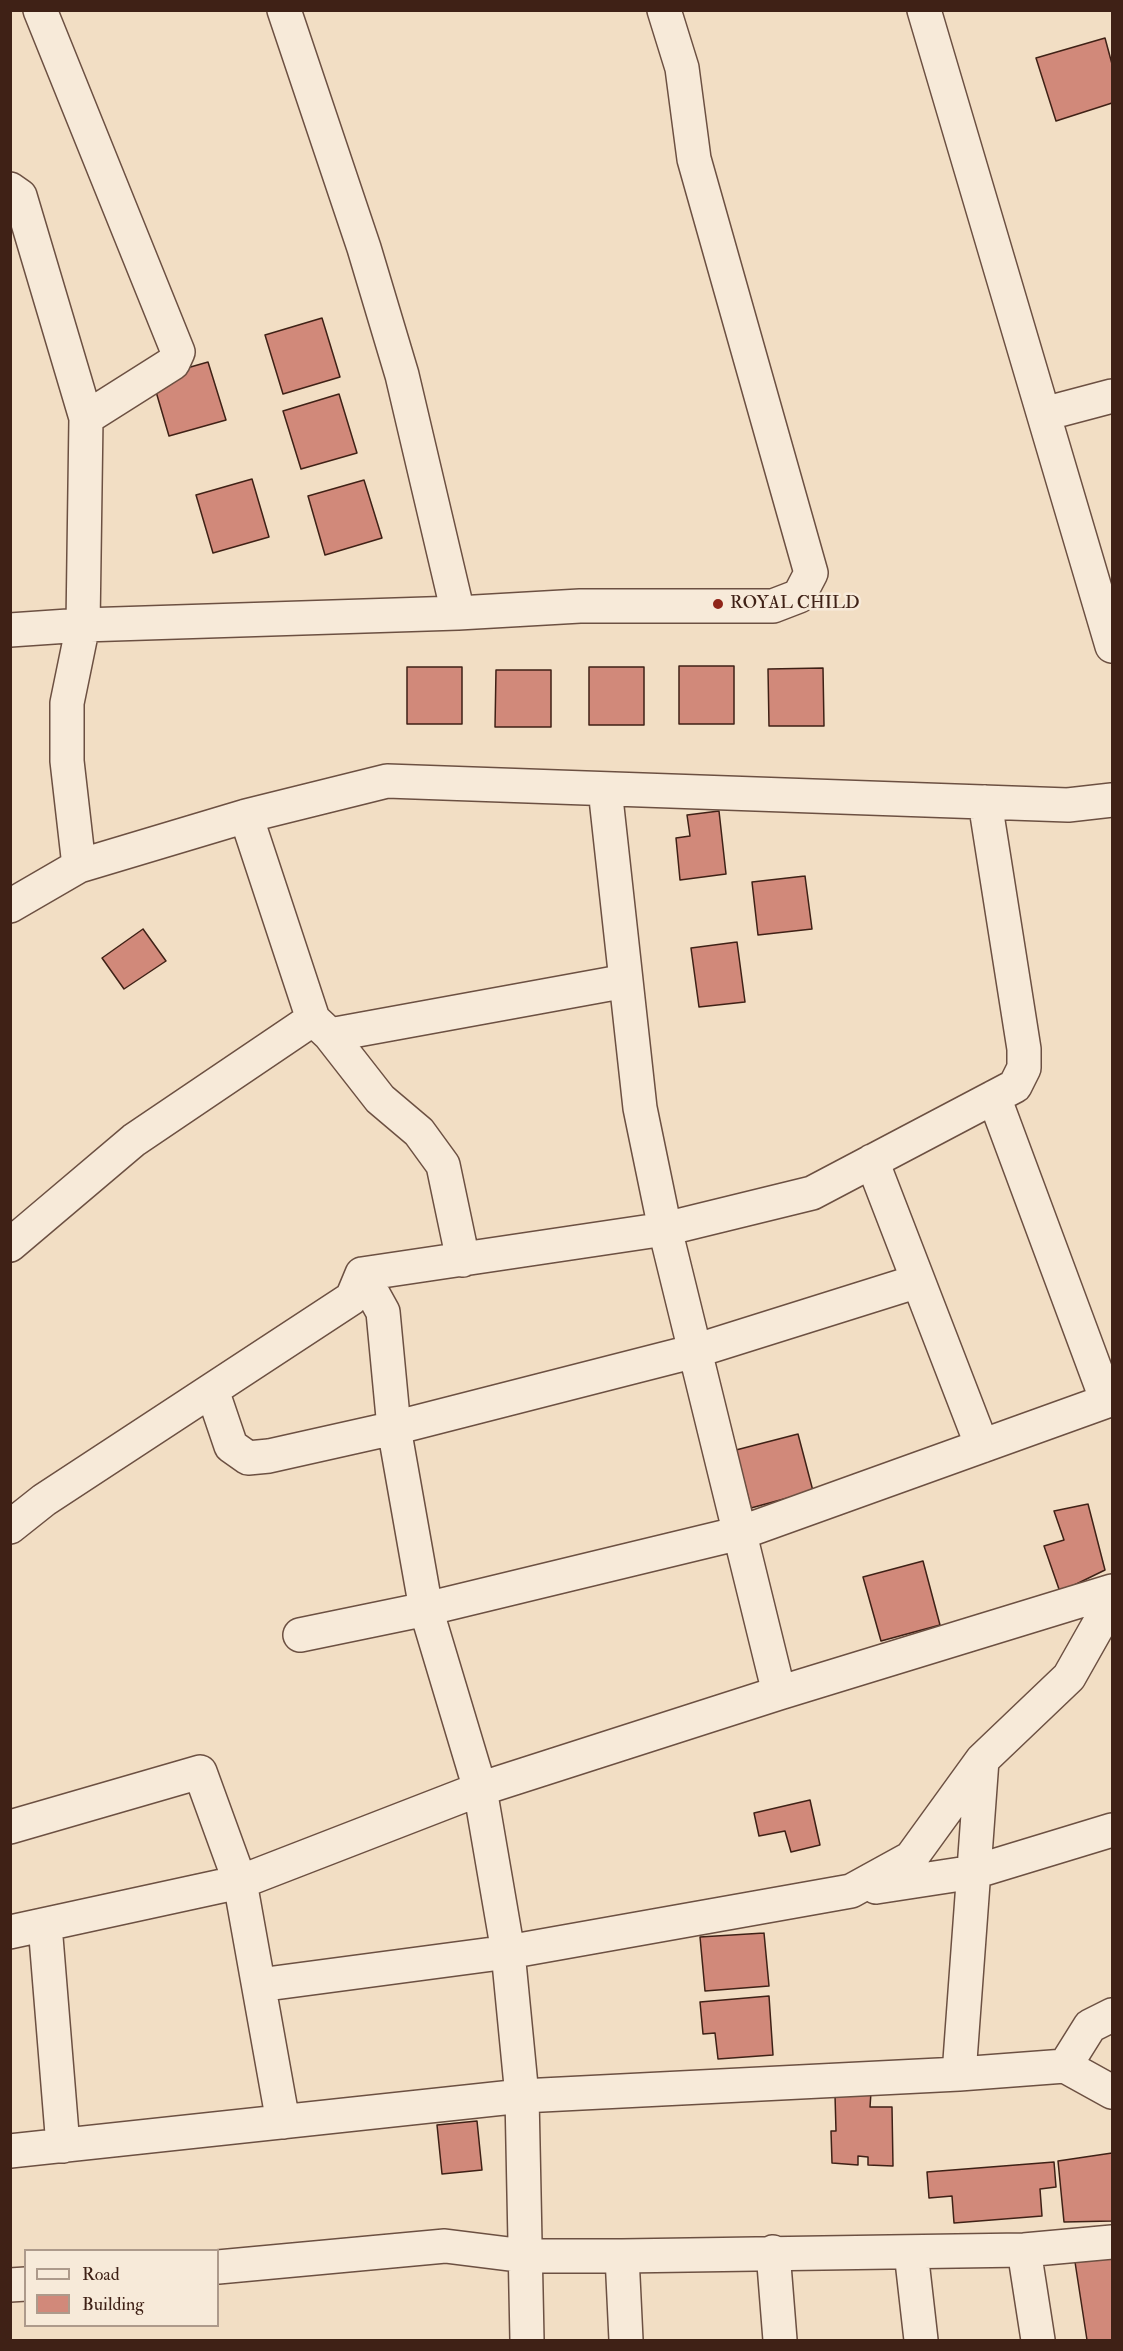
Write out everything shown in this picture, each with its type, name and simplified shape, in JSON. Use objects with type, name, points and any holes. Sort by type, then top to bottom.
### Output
[{"type":"street","points":[[40,10],[178,352],[173,363],[86,418]]},
{"type":"street","points":[[284,10],[364,248],[402,375],[458,613]]},
{"type":"street","points":[[10,630],[83,625],[458,613],[580,606],[773,606],[799,596],[811,573],[694,159],[682,68],[664,10]]},
{"type":"street","points":[[924,10],[1113,646]]},
{"type":"street","points":[[10,189],[20,196],[86,418],[83,625],[67,703],[67,761],[79,866]]},
{"type":"street","points":[[1044,414],[1113,396]]},
{"type":"street","points":[[10,906],[79,866],[246,816],[387,781],[1068,805],[1113,800]]},
{"type":"street","points":[[605,789],[640,1108],[665,1229],[779,1693]]},
{"type":"street","points":[[362,1274],[665,1229],[812,1193],[1015,1086],[1024,1068],[1024,1049],[985,802]]},
{"type":"street","points":[[246,816],[322,1027],[380,1100],[419,1132],[443,1165],[463,1260]]},
{"type":"street","points":[[10,1245],[134,1140],[322,1027],[626,981]]},
{"type":"street","points":[[300,1635],[426,1609],[740,1533],[1110,1400],[994,1098]]},
{"type":"street","points":[[872,1161],[982,1446]]},
{"type":"street","points":[[10,1527],[44,1500],[352,1298],[362,1274]]},
{"type":"street","points":[[362,1274],[383,1312],[394,1428],[426,1609],[480,1790],[507,1952],[522,2096],[527,2340]]},
{"type":"street","points":[[212,1390],[231,1446],[248,1458],[269,1456],[394,1428],[695,1351],[918,1281]]},
{"type":"street","points":[[10,1932],[240,1882],[480,1790],[779,1693],[1113,1591]]},
{"type":"street","points":[[851,1891],[910,1858],[982,1760],[1069,1677],[1113,1601]]},
{"type":"street","points":[[959,2074],[982,1760]]},
{"type":"street","points":[[10,1827],[200,1772],[240,1882],[284,2122]]},
{"type":"street","points":[[259,1985],[507,1952],[851,1891],[974,1872],[1113,1830]]},
{"type":"street","points":[[45,1925],[63,2146]]},
{"type":"street","points":[[1065,2066],[1090,2026],[1113,2015]]},
{"type":"street","points":[[10,2151],[522,2096],[959,2074],[1065,2066],[1113,2092]]},
{"type":"street","points":[[219,2267],[445,2246],[525,2256],[622,2256],[1024,2250],[1113,2242]]},
{"type":"street","points":[[1024,2250],[1038,2340]]},
{"type":"street","points":[[773,2252],[780,2340]]},
{"type":"street","points":[[910,2252],[921,2340]]},
{"type":"street","points":[[622,2256],[626,2340]]},
{"type":"building","points":[[1105,38],[1112,64],[1112,103],[1056,121],[1036,58]]},
{"type":"building","points":[[322,318],[340,377],[283,394],[265,335]]},
{"type":"building","points":[[208,362],[226,420],[169,436],[152,378]]},
{"type":"building","points":[[339,394],[357,453],[301,469],[283,411]]},
{"type":"building","points":[[252,479],[269,537],[213,553],[196,495]]},
{"type":"building","points":[[364,480],[382,538],[325,555],[308,496]]},
{"type":"building","points":[[679,666],[734,666],[734,724],[679,724]]},
{"type":"building","points":[[407,667],[462,667],[462,724],[407,724]]},
{"type":"building","points":[[589,667],[644,667],[644,725],[589,725]]},
{"type":"building","points":[[823,668],[824,726],[769,726],[768,669]]},
{"type":"building","points":[[496,670],[551,670],[551,727],[495,727]]},
{"type":"building","points":[[719,811],[726,874],[680,880],[676,838],[690,836],[687,815]]},
{"type":"building","points":[[805,876],[812,929],[758,935],[752,882]]},
{"type":"building","points":[[143,929],[166,961],[124,989],[102,958]]},
{"type":"building","points":[[737,942],[745,1002],[699,1007],[691,948]]},
{"type":"building","points":[[798,1434],[813,1491],[751,1508],[736,1450]]},
{"type":"building","points":[[1088,1504],[1105,1570],[1060,1592],[1044,1546],[1064,1540],[1054,1511]]},
{"type":"building","points":[[923,1561],[940,1625],[881,1641],[863,1577]]},
{"type":"building","points":[[810,1800],[820,1845],[791,1852],[785,1831],[759,1836],[754,1813]]},
{"type":"building","points":[[764,1933],[769,1986],[705,1991],[700,1937]]},
{"type":"building","points":[[769,1996],[773,2055],[718,2059],[715,2033],[703,2034],[700,2002]]},
{"type":"building","points":[[871,2092],[870,2107],[892,2107],[893,2166],[868,2165],[868,2157],[858,2156],[858,2165],[832,2163],[831,2131],[836,2131],[835,2095]]},
{"type":"building","points":[[477,2121],[482,2170],[442,2174],[437,2125]]},
{"type":"building","points":[[1112,2153],[1112,2221],[1064,2222],[1058,2161]]},
{"type":"building","points":[[1054,2162],[1056,2187],[1040,2189],[1042,2216],[954,2223],[952,2196],[929,2198],[927,2172]]},
{"type":"building","points":[[1112,2257],[1112,2340],[1087,2340],[1075,2262]]},
{"type":"place","name":"ROYAL CHILD","points":[[718,604]]}]
